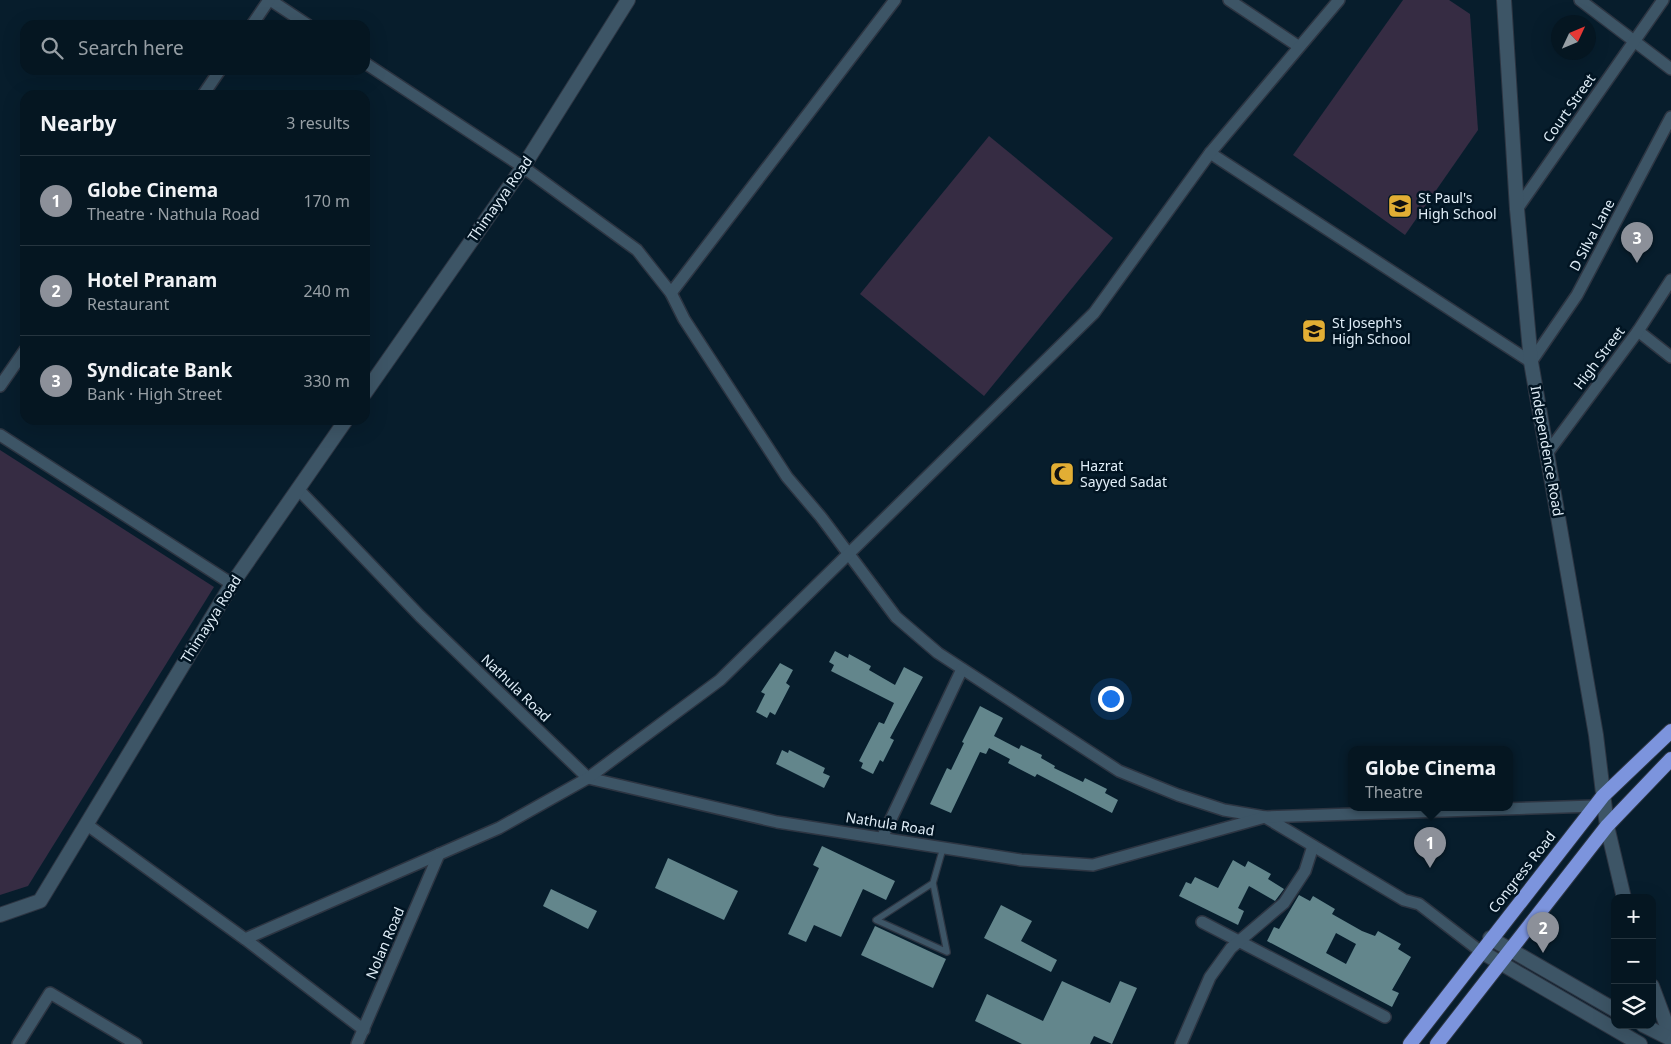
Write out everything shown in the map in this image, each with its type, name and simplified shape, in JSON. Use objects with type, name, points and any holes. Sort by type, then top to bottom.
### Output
[{"type":"highway","name":"Congress Road","points":[[1410,1044],[1490,938],[1599,801],[1671,731]]},
{"type":"highway","points":[[1437,1044],[1607,826],[1671,758]]},
{"type":"main road","name":"Thimayya Road","points":[[370,386],[524,167],[628,0]]},
{"type":"main road","name":"Independence Road","points":[[1504,0],[1517,209],[1531,362],[1596,735],[1599,801],[1623,894]]},
{"type":"main road","name":"Thimayya Road","points":[[0,915],[40,901],[232,584],[342,425]]},
{"type":"main road","points":[[1490,938],[1509,951],[1611,1008]]},
{"type":"main road","points":[[1480,951],[1640,1044]]},
{"type":"main road","points":[[1656,997],[1671,1038]]},
{"type":"main road","points":[[1652,1029],[1671,1038]]},
{"type":"street","points":[[256,20],[270,0],[300,20]]},
{"type":"street","points":[[671,293],[895,0]]},
{"type":"street","points":[[1229,0],[1298,46]]},
{"type":"street","points":[[244,938],[499,828],[588,778],[720,680],[847,553],[1094,313],[1210,153],[1298,46],[1339,0]]},
{"type":"street","points":[[1580,0],[1636,40],[1671,69]]},
{"type":"street","name":"Court Street","points":[[1517,209],[1663,0]]},
{"type":"street","points":[[370,66],[524,167],[637,250],[671,293],[684,319],[787,478],[896,617],[938,653],[1119,770],[1178,795],[1224,810],[1265,817],[1404,900],[1419,904],[1480,951]]},
{"type":"street","points":[[206,90],[217,75]]},
{"type":"street","name":"D Silva Lane","points":[[1531,362],[1577,295],[1671,117]]},
{"type":"street","points":[[1210,153],[1531,362]]},
{"type":"street","name":"High Street","points":[[1548,452],[1638,331],[1671,280]]},
{"type":"street","points":[[1638,331],[1671,357]]},
{"type":"street","points":[[0,386],[20,357]]},
{"type":"street","points":[[0,435],[232,584]]},
{"type":"street","name":"Nathula Road","points":[[298,488],[420,616],[588,778],[777,822],[1021,860],[1093,865],[1265,817],[1390,811]]},
{"type":"street","points":[[882,838],[962,669]]},
{"type":"street","name":"Nathula Road","points":[[1513,805],[1599,801]]},
{"type":"street","points":[[86,824],[244,938],[364,1030]]},
{"type":"street","points":[[1181,1044],[1210,977],[1231,948],[1284,903],[1305,871],[1314,846]]},
{"type":"street","name":"Nolan Road","points":[[357,1044],[439,854]]},
{"type":"street","points":[[1202,922],[1385,1017]]},
{"type":"street","points":[[18,1044],[50,992],[136,1044]]},
{"type":"lane","points":[[934,884],[876,920],[948,952],[934,884],[943,848]]},
{"type":"shaded area","points":[[1403,0],[1449,0],[1470,14],[1478,130],[1405,235],[1293,155]]},
{"type":"shaded area","points":[[989,136],[1113,238],[984,396],[860,294]]},
{"type":"shaded area","points":[[0,450],[214,587],[28,886],[0,895]]},
{"type":"building","points":[[835,651],[848,658],[849,654],[871,666],[869,670],[895,685],[904,667],[923,677],[890,738],[894,740],[883,762],[880,760],[873,774],[861,768],[863,763],[859,761],[879,722],[884,724],[894,703],[831,671],[834,665],[829,662]]},
{"type":"building","points":[[780,663],[793,670],[786,683],[790,686],[775,715],[770,712],[767,718],[756,712],[765,694],[761,692]]},
{"type":"building","points":[[980,706],[1003,718],[994,736],[1019,749],[1021,745],[1042,755],[1041,758],[1055,766],[1054,768],[1083,782],[1085,778],[1107,789],[1105,793],[1118,800],[1112,813],[1037,774],[1035,777],[1008,763],[1010,759],[989,748],[986,754],[980,752],[951,813],[930,804],[947,768],[951,770],[964,743],[962,742]]},
{"type":"building","points":[[782,750],[788,753],[789,750],[825,768],[823,773],[830,776],[824,788],[776,764]]},
{"type":"building","points":[[822,846],[895,881],[886,900],[863,889],[841,937],[814,925],[806,942],[788,934],[819,868],[813,865]]},
{"type":"building","points":[[668,858],[738,891],[724,920],[655,888]]},
{"type":"building","points":[[1233,860],[1245,867],[1248,861],[1271,874],[1268,879],[1284,889],[1275,901],[1249,886],[1238,908],[1244,911],[1238,925],[1179,896],[1186,882],[1191,884],[1195,877],[1218,888]]},
{"type":"building","points":[[551,889],[597,911],[588,929],[543,906]]},
{"type":"building","points":[[1299,895],[1310,901],[1313,896],[1335,909],[1332,914],[1362,931],[1375,936],[1378,931],[1401,944],[1398,949],[1411,957],[1392,990],[1399,993],[1392,1007],[1267,941],[1274,927],[1279,929]],"holes":[[[1336,933],[1356,944],[1346,964],[1326,953]]]},
{"type":"building","points":[[1001,905],[1032,921],[1021,941],[1057,960],[1051,972],[984,938]]},
{"type":"building","points":[[875,926],[946,959],[933,988],[861,955]]},
{"type":"building","points":[[1062,981],[1110,1003],[1120,981],[1137,988],[1112,1044],[1094,1036],[1090,1044],[1022,1044],[975,1021],[987,994],[1043,1021]]},
{"type":"place","name":"St Paul's High School","points":[[1400,206]]},
{"type":"place","name":"Syndicate Bank","points":[[1637,263]]},
{"type":"place","name":"St Joseph's High School","points":[[1314,331]]},
{"type":"place","name":"Hazrat Sayyed Sadat","points":[[1062,474]]},
{"type":"place","name":"Globe Cinema","points":[[1430,868]]},
{"type":"place","name":"Hotel Pranam","points":[[1543,953]]}]
